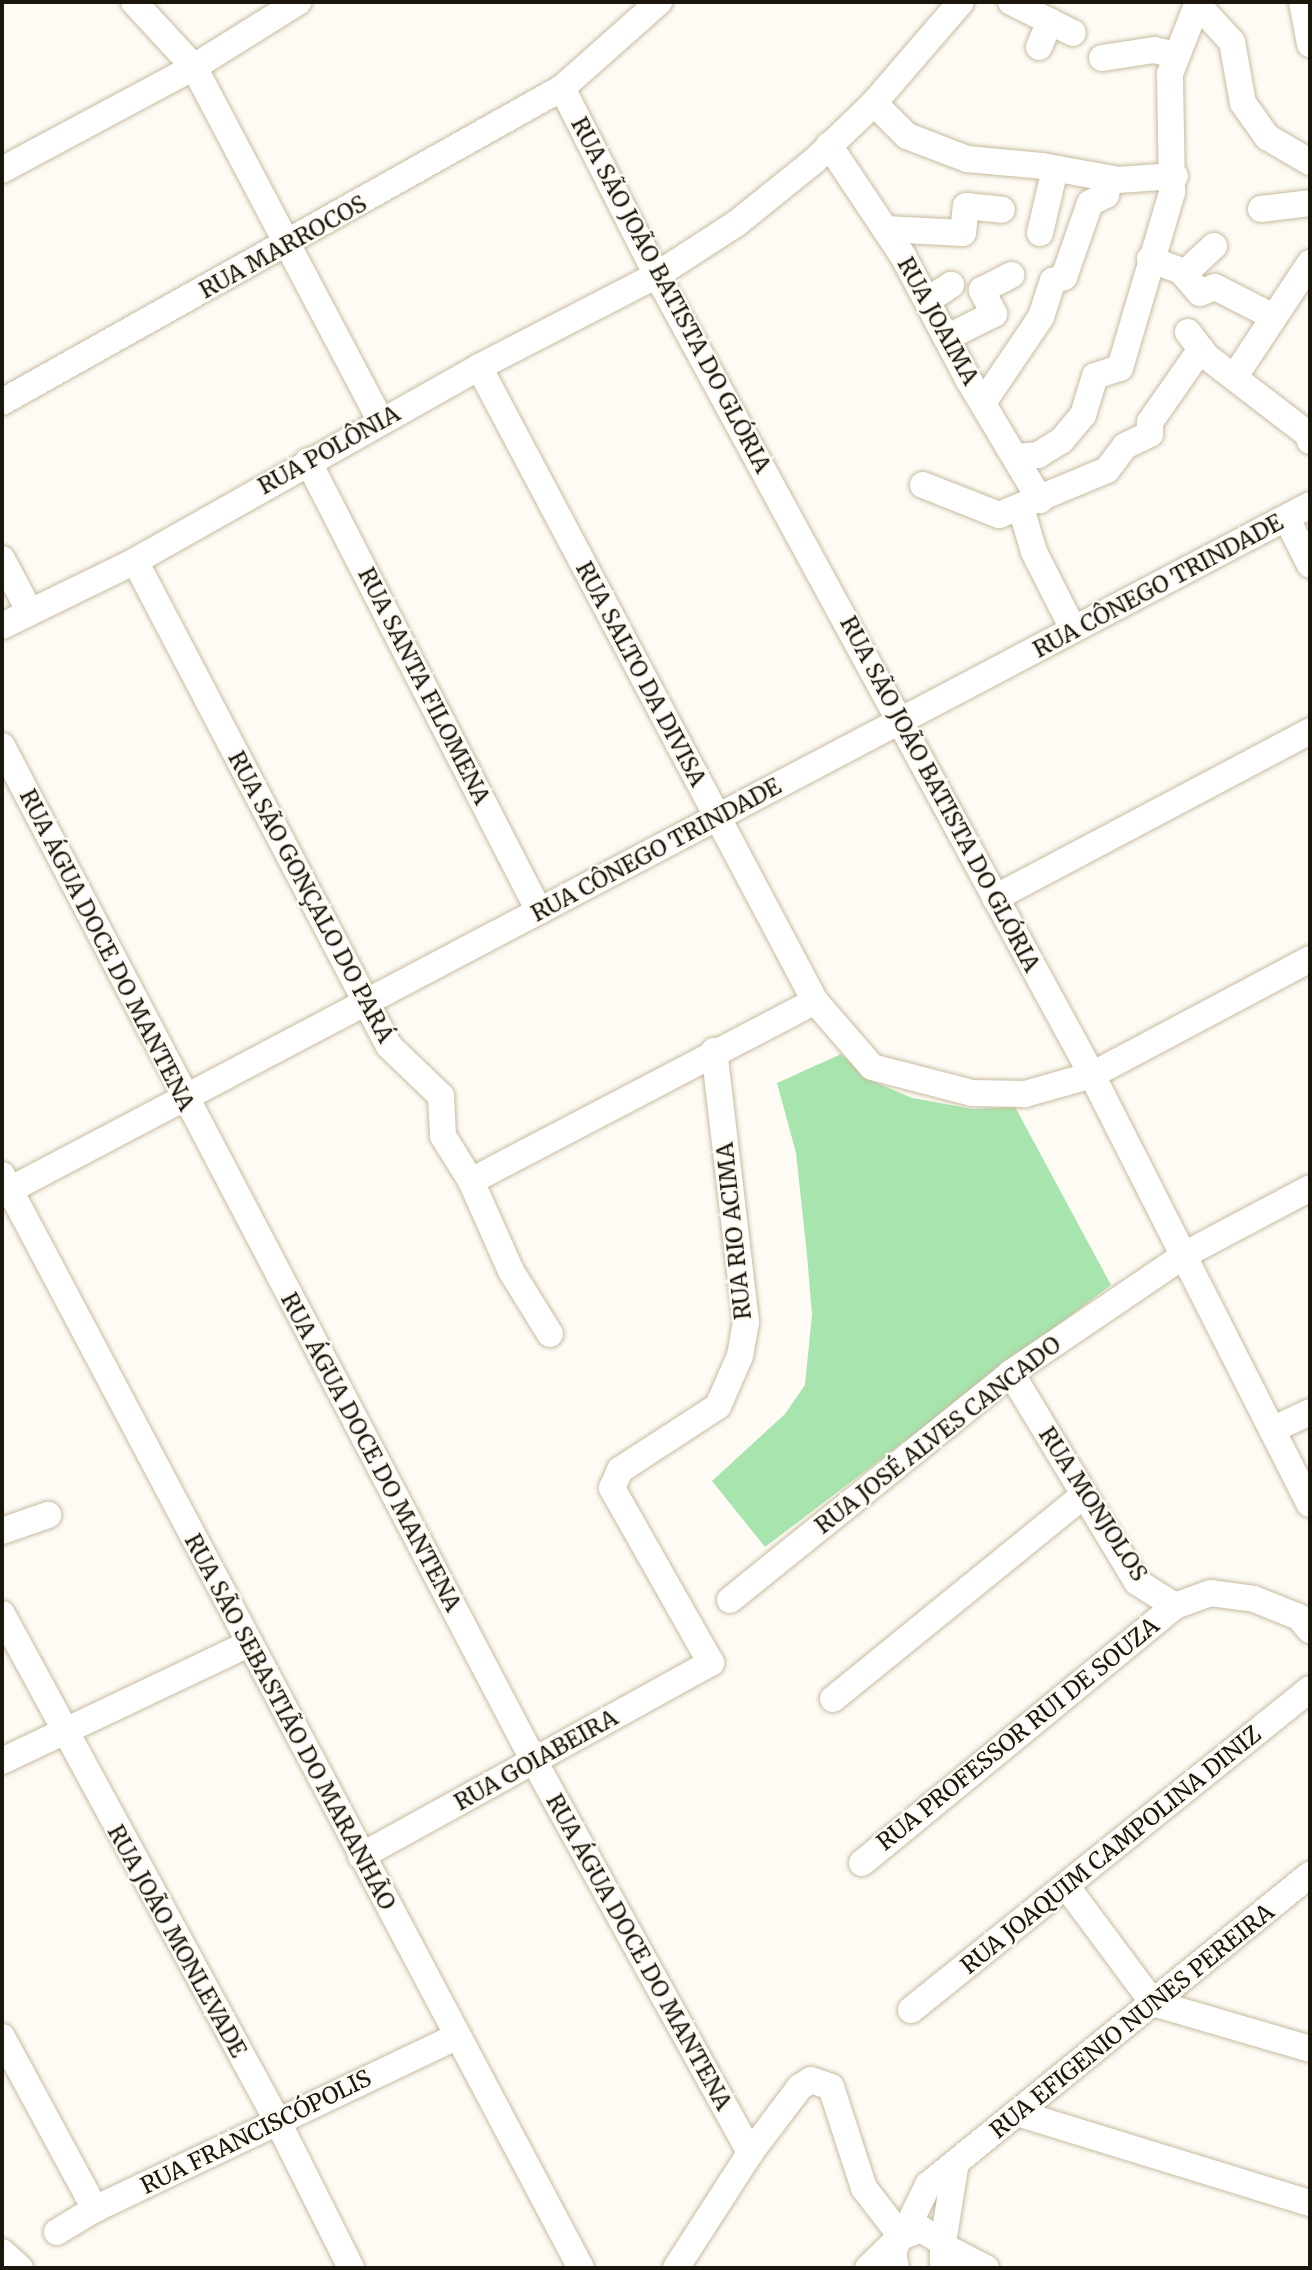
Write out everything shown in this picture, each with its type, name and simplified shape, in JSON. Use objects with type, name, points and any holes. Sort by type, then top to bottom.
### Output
[{"type":"street","points":[[134,2],[194,67],[290,243],[381,421]]},
{"type":"street","points":[[2,170],[194,67],[298,2]]},
{"type":"street","name":"RUA MARROCOS","points":[[2,402],[290,243],[562,88],[659,2]]},
{"type":"street","name":"RUA POLÔNIA","points":[[2,626],[135,561],[308,461],[479,367],[657,275],[737,223],[830,145],[874,103],[961,2]]},
{"type":"street","points":[[1011,2],[1062,27],[1039,47]]},
{"type":"street","points":[[1302,2],[1310,44]]},
{"type":"street","points":[[1017,457],[1038,456],[1062,439],[1083,415],[1096,376],[1120,368],[1175,176],[1170,74],[1194,3],[1232,42],[1243,103],[1267,137],[1310,162]]},
{"type":"street","points":[[1102,58],[1154,50],[1175,55]]},
{"type":"street","name":"RUA SÃO JOÃO BATISTA DO GLÓRIA","points":[[562,88],[657,275],[902,720],[1092,1075],[1186,1254],[1310,1504]]},
{"type":"street","points":[[874,103],[906,136],[967,159],[1055,169],[1109,179],[1175,176]]},
{"type":"street","name":"RUA JOAIMA","points":[[830,145],[885,229],[983,403],[1017,457],[1031,504],[1034,552],[1073,629]]},
{"type":"street","points":[[1040,233],[1055,169]]},
{"type":"street","points":[[983,403],[1041,317],[1053,281],[1064,277],[1090,203],[1107,195],[1109,179]]},
{"type":"street","points":[[1261,209],[1310,203]]},
{"type":"street","points":[[885,229],[963,233],[966,206],[1002,210]]},
{"type":"street","points":[[1184,274],[1214,246]]},
{"type":"street","points":[[1150,259],[1184,274],[1200,293],[1215,287],[1274,317]]},
{"type":"street","points":[[1235,376],[1310,263]]},
{"type":"street","points":[[946,338],[994,314],[982,290],[1011,275]]},
{"type":"street","points":[[927,301],[951,285]]},
{"type":"street","points":[[923,485],[999,515],[1031,504],[1107,470],[1125,446],[1150,434],[1150,422],[1195,340],[1310,441]]},
{"type":"street","name":"RUA SALTO DA DIVISA","points":[[479,367],[815,1000],[873,1067],[917,1082],[972,1093],[1026,1094],[1092,1075],[1310,959]]},
{"type":"street","name":"RUA SANTA FILOMENA","points":[[308,461],[539,911]]},
{"type":"street","name":"RUA CÔNEGO TRINDADE","points":[[4,1186],[183,1098],[1310,505]]},
{"type":"street","points":[[1287,519],[1310,565]]},
{"type":"street","points":[[2,559],[30,612]]},
{"type":"street","name":"RUA SÃO GONÇALO DO PARÁ","points":[[135,561],[388,1046],[441,1096],[443,1136],[471,1181],[511,1271],[550,1334]]},
{"type":"street","points":[[995,898],[1310,731]]},
{"type":"street","name":"RUA ÁGUA DOCE DO MANTENA","points":[[2,746],[183,1098],[534,1761],[750,2153]]},
{"type":"street","points":[[471,1181],[815,1000]]},
{"type":"street","name":"RUA RIO ACIMA","points":[[711,1663],[612,1488],[614,1477],[718,1406],[740,1356],[746,1322],[714,1051]]},
{"type":"street","name":"RUA SÃO SEBASTIÃO DO MARANHÃO","points":[[4,1186],[581,2268]]},
{"type":"street","name":"RUA JOSÉ ALVES CANCADO","points":[[730,1600],[1011,1373],[1186,1254],[1310,1188]]},
{"type":"street","name":"RUA MONJOLOS","points":[[1011,1373],[1083,1496],[1138,1582],[1175,1606]]},
{"type":"street","points":[[1272,1430],[1310,1412]]},
{"type":"street","points":[[833,1699],[1083,1496]]},
{"type":"street","points":[[2,1531],[48,1515]]},
{"type":"street","points":[[1175,1606],[1211,1593],[1254,1599],[1306,1620]]},
{"type":"street","name":"RUA PROFESSOR RUI DE SOUZA","points":[[862,1863],[1175,1606]]},
{"type":"street","name":"RUA JOÃO MONLEVADE","points":[[2,1614],[62,1731],[278,2122],[351,2268]]},
{"type":"street","points":[[2,1761],[247,1644]]},
{"type":"street","name":"RUA GOIABEIRA","points":[[360,1856],[711,1663]]},
{"type":"street","name":"RUA JOAQUIM CAMPOLINA DINIZ","points":[[911,2010],[1310,1689]]},
{"type":"street","name":"RUA EFIGENIO NUNES PEREIRA","points":[[901,2236],[928,2185],[955,2168],[1017,2113],[1153,2003],[1305,1885]]},
{"type":"street","points":[[1067,1887],[1153,2003],[1310,2049]]},
{"type":"street","name":"RUA FRANCISCÓPOLIS","points":[[57,2232],[95,2209],[458,2036]]},
{"type":"street","points":[[2,2037],[95,2209]]},
{"type":"street","points":[[676,2268],[750,2153],[800,2087],[821,2080],[831,2087],[864,2188],[901,2236]]},
{"type":"street","points":[[1017,2113],[1310,2203]]},
{"type":"street","points":[[944,2253],[955,2168]]},
{"type":"street","points":[[868,2268],[901,2236],[930,2231],[944,2253],[986,2268]]},
{"type":"street","points":[[896,2268],[893,2253],[901,2236]]},
{"type":"street","points":[[2,2252],[20,2268]]},
{"type":"green space","points":[[841,1054],[868,1079],[912,1098],[973,1109],[1015,1107],[1111,1285],[765,1547],[712,1481],[785,1414],[805,1385],[812,1314],[807,1255],[796,1153],[777,1083]]}]
